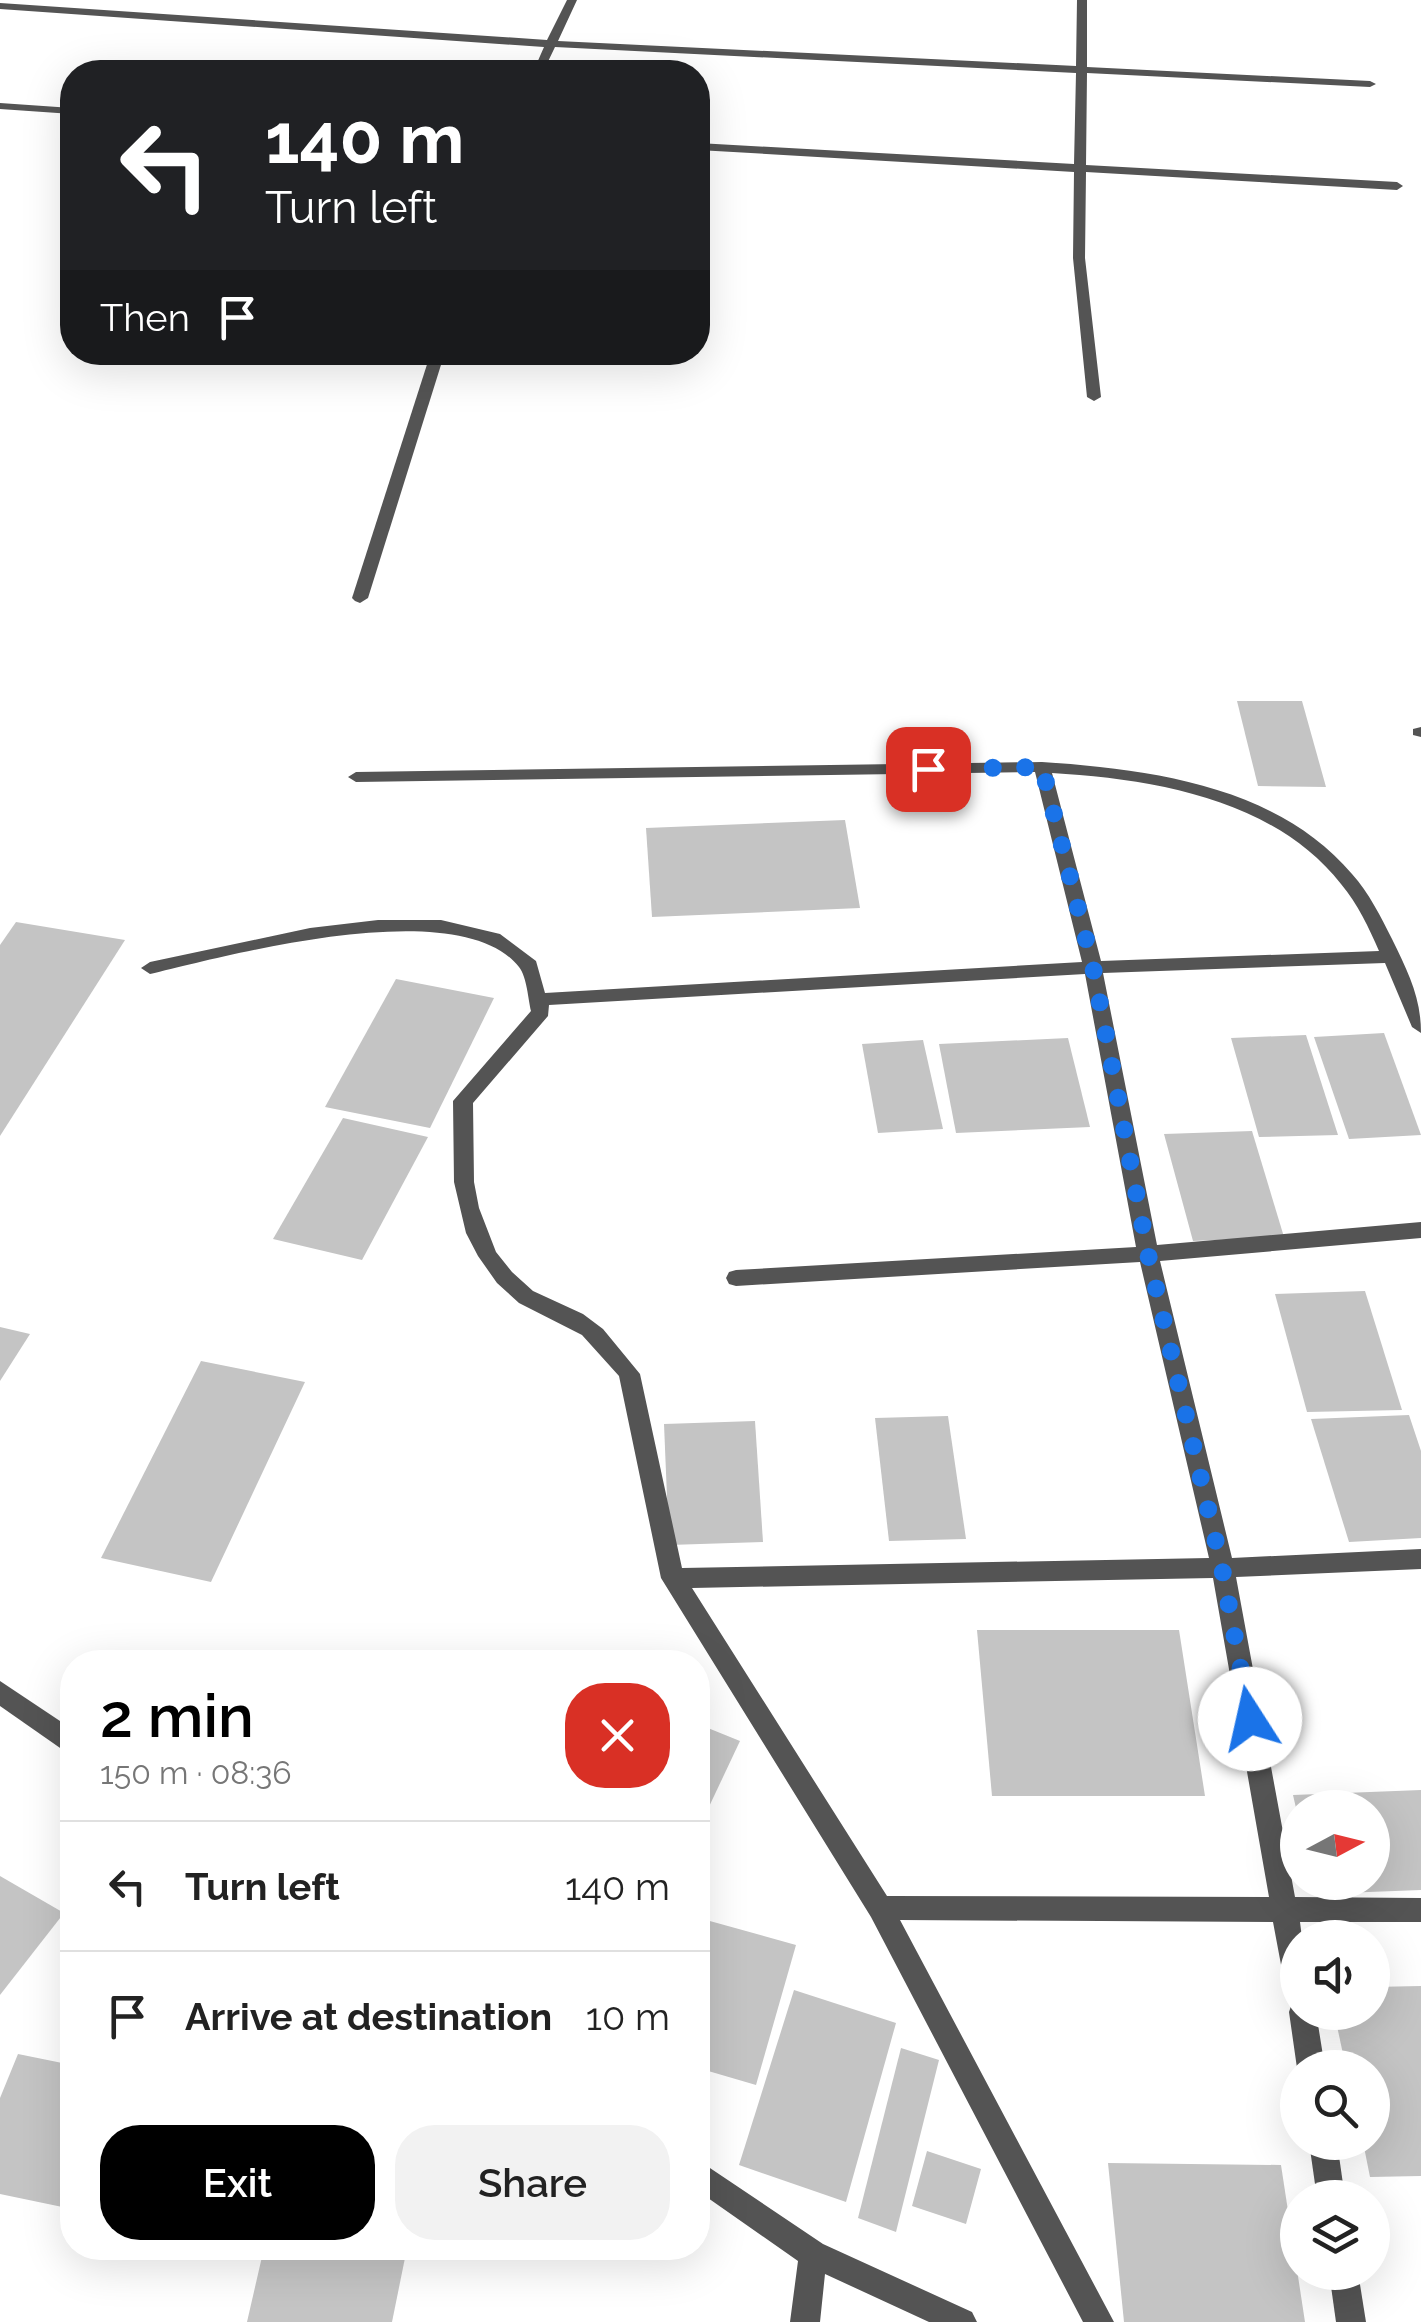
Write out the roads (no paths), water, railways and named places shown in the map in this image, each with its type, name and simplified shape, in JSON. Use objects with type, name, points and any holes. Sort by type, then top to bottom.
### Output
[{"type":"street","points":[[544,60],[572,0]]},
{"type":"street","points":[[1082,0],[1078,258],[1094,397]]},
{"type":"street","points":[[0,6],[552,44],[1370,84]]},
{"type":"street","points":[[0,106],[60,110]]},
{"type":"street","points":[[710,148],[1397,186]]},
{"type":"street","points":[[360,598],[434,365]]},
{"type":"street","points":[[356,777],[1042,767],[1147,774],[1278,822],[1345,876],[1390,956],[1421,1026]]},
{"type":"street","points":[[1042,767],[1093,967],[1148,1254],[1222,1568],[1287,1920]]},
{"type":"street","points":[[150,968],[344,927],[458,925],[515,948],[532,970],[542,999],[541,1012],[533,1026],[463,1101],[464,1196],[482,1250],[526,1298],[582,1324],[609,1346],[628,1374],[673,1578],[880,1908],[1099,2322]]},
{"type":"street","points":[[542,999],[1093,967],[1390,956]]},
{"type":"street","points":[[736,1278],[1148,1254],[1421,1230]]},
{"type":"street","points":[[673,1578],[1222,1568],[1421,1559]]},
{"type":"street","points":[[0,1692],[60,1734]]},
{"type":"street","points":[[880,1908],[1421,1910]]},
{"type":"street","points":[[710,2182],[813,2254],[962,2322]]},
{"type":"street","points":[[806,2322],[813,2254]]},
{"type":"street","points":[[1346,2290],[1351,2322]]}]
